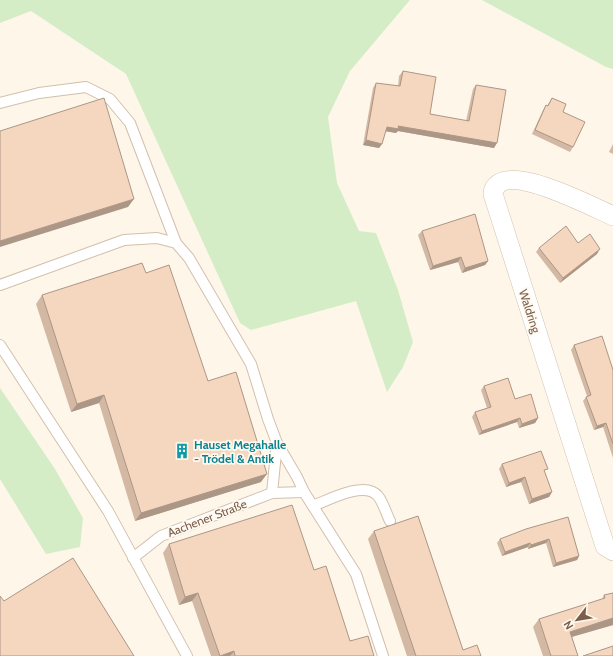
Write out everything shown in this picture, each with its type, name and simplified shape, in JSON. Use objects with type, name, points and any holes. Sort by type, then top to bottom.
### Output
[{"type":"street","name":"Waldring","points":[[613,216],[546,186],[517,179],[502,181],[496,186],[493,194],[605,546],[613,551]]},
{"type":"lane","points":[[0,103],[39,93],[86,87],[110,99],[130,123],[176,243],[189,258],[251,364],[277,443],[304,492],[356,574],[383,656]]},
{"type":"lane","points":[[0,285],[124,240],[157,238],[176,243]]},
{"type":"lane","points":[[0,345],[108,511],[132,558],[187,656]]},
{"type":"lane","points":[[272,493],[277,443]]},
{"type":"lane","points":[[313,506],[355,490],[369,489],[377,495],[390,521]]},
{"type":"lane","name":"Aachener Straße","points":[[132,558],[161,536],[272,493],[304,492]]},
{"type":"green space","points":[[0,0],[410,0],[350,71],[328,117],[337,183],[359,231],[376,233],[398,290],[413,342],[403,367],[387,392],[356,301],[251,330],[240,323],[126,74],[31,11],[0,23]]},
{"type":"green space","points":[[482,0],[613,0],[613,69],[606,67]]},
{"type":"green space","points":[[0,388],[55,469],[83,518],[80,547],[46,554],[0,479]]},
{"type":"building","points":[[403,71],[436,77],[430,114],[469,121],[476,85],[506,90],[497,143],[398,126],[399,129],[387,127],[382,144],[366,140],[376,83],[400,86]]},
{"type":"building","points":[[104,98],[134,199],[0,241],[0,131]]},
{"type":"building","points":[[552,98],[566,104],[563,112],[585,122],[573,147],[535,130],[546,105],[548,106]]},
{"type":"building","points":[[475,214],[488,261],[465,268],[461,257],[433,266],[422,231]]},
{"type":"building","points":[[566,226],[578,243],[590,234],[600,249],[563,278],[539,248]]},
{"type":"building","points":[[142,263],[146,273],[169,265],[208,381],[236,372],[267,474],[141,513],[104,395],[77,404],[42,295]]},
{"type":"building","points":[[602,336],[613,370],[613,444],[606,423],[597,426],[586,397],[591,395],[574,345]]},
{"type":"building","points":[[508,378],[515,399],[531,394],[538,418],[522,424],[520,418],[482,431],[475,412],[491,407],[484,386]]},
{"type":"building","points":[[541,451],[548,469],[544,470],[552,492],[532,499],[525,477],[509,483],[502,464]]},
{"type":"building","points":[[292,505],[314,570],[326,566],[350,641],[368,636],[374,656],[235,656],[234,651],[220,656],[198,593],[185,597],[169,544]]},
{"type":"building","points":[[418,516],[463,650],[477,645],[481,656],[416,656],[374,531]]},
{"type":"building","points":[[568,517],[579,556],[556,563],[549,539],[531,545],[530,543],[505,552],[500,539],[526,529]]},
{"type":"building","points":[[73,558],[134,656],[0,656],[0,596],[4,601]]},
{"type":"building","points":[[613,593],[613,618],[570,632],[578,656],[551,656],[539,619],[605,598],[604,595]]},
{"type":"building","points":[[613,646],[613,656],[583,656]]},
{"type":"place","name":"Hauset Megahalle - Trödel & Antik","points":[[182,451]]}]
